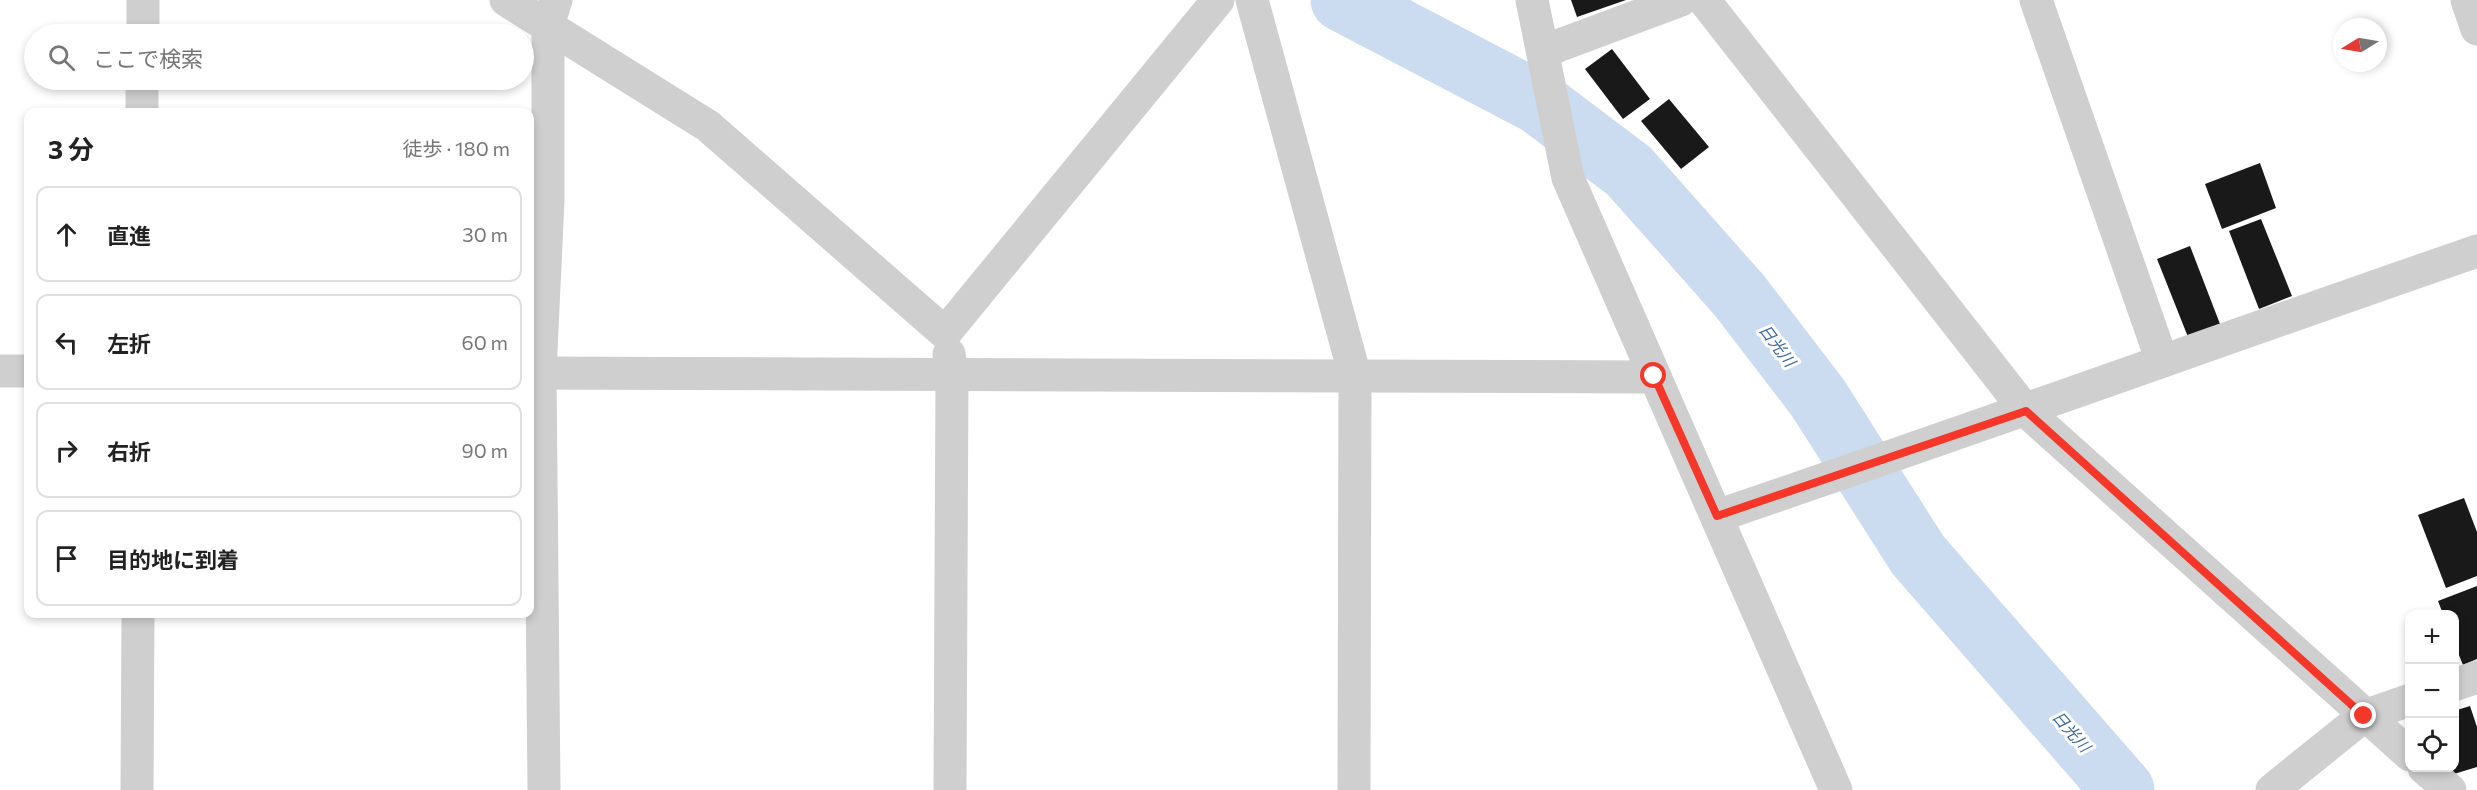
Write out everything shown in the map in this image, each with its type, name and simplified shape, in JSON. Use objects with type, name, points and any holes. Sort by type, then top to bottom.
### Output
[{"type":"street","points":[[143,0],[143,24]]},
{"type":"street","points":[[506,0],[544,26],[708,126],[945,333],[952,374],[950,790]]},
{"type":"street","points":[[945,333],[1218,0]]},
{"type":"street","points":[[1252,0],[1355,376],[1354,790]]},
{"type":"street","points":[[1532,0],[1568,178],[1836,790]]},
{"type":"street","points":[[1544,51],[1681,0]]},
{"type":"street","points":[[1704,0],[2026,411],[2405,752]]},
{"type":"street","points":[[2036,0],[2162,360]]},
{"type":"street","points":[[2467,0],[2477,29]]},
{"type":"street","points":[[544,26],[535,373],[544,790]]},
{"type":"street","points":[[142,90],[142,108]]},
{"type":"street","points":[[1717,516],[2026,411],[2162,360],[2477,251]]},
{"type":"street","points":[[0,371],[24,371]]},
{"type":"street","points":[[535,373],[1654,376]]},
{"type":"street","points":[[137,790],[138,618]]},
{"type":"street","points":[[2459,683],[2477,677]]},
{"type":"street","points":[[2272,790],[2364,716],[2405,701]]},
{"type":"street","points":[[2429,772],[2450,790]]},
{"type":"building","points":[[1571,0],[1626,0],[1577,17]]},
{"type":"building","points":[[1612,49],[1650,99],[1623,119],[1585,69]]},
{"type":"building","points":[[1669,99],[1709,147],[1681,169],[1641,121]]},
{"type":"building","points":[[2260,163],[2276,208],[2222,229],[2205,184]]},
{"type":"building","points":[[2261,219],[2292,296],[2259,309],[2229,231]]},
{"type":"building","points":[[2190,246],[2220,324],[2188,337],[2157,259]]},
{"type":"building","points":[[2464,498],[2477,532],[2477,576],[2446,588],[2418,515]]},
{"type":"building","points":[[2477,586],[2477,659],[2463,665],[2459,655],[2459,610],[2441,610],[2438,601]]},
{"type":"building","points":[[2470,706],[2477,727],[2477,767],[2454,774],[2453,772],[2459,772],[2459,709]]},
{"type":"waterway","name":"日光川","points":[[1342,0],[1539,103],[1629,171],[1739,295],[1818,398],[1918,555],[2123,790]]},
{"type":"route","points":[[1654,376],[1717,516],[2026,411],[2364,716]]}]
